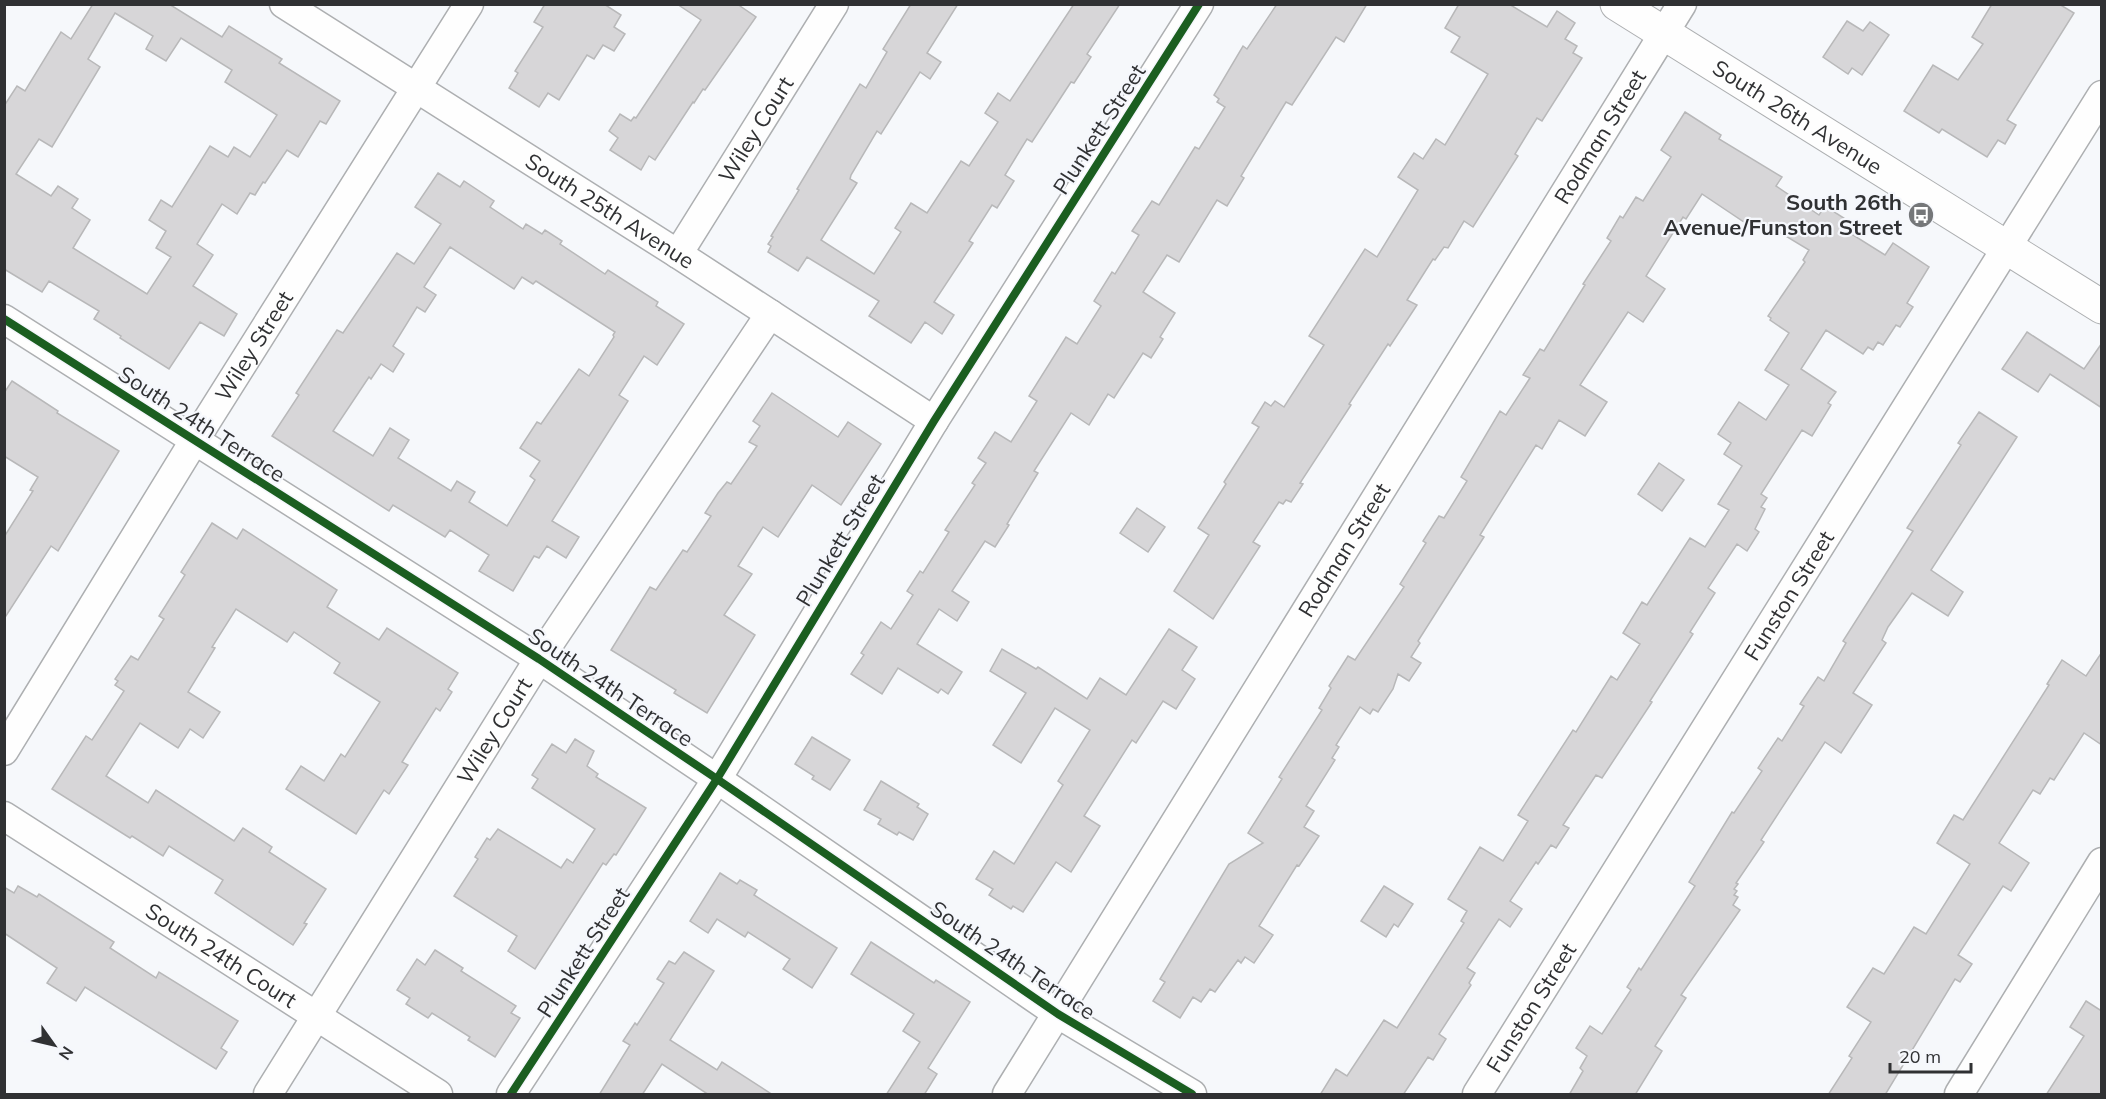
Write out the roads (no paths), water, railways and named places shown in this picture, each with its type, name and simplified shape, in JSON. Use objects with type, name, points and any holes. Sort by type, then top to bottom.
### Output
[{"type":"street","name":"South 25th Avenue","points":[[284,4],[678,254],[934,421]]},
{"type":"street","name":"Wiley Street","points":[[4,751],[194,441],[469,4]]},
{"type":"street","name":"Wiley Court","points":[[678,254],[834,4]]},
{"type":"street","name":"Plunkett Street","points":[[511,1095],[717,779],[934,421],[1200,4]]},
{"type":"street","name":"South 26th Avenue","points":[[1617,4],[2102,307]]},
{"type":"street","name":"Rodman Street","points":[[1007,1095],[1682,4]]},
{"type":"street","name":"Funston Street","points":[[1477,1095],[2102,95]]},
{"type":"street","name":"Wiley Court","points":[[268,1095],[539,659],[770,314]]},
{"type":"street","name":"South 24th Terrace","points":[[4,319],[539,659],[1058,1014],[1192,1095]]},
{"type":"street","name":"South 24th Court","points":[[4,816],[438,1095]]},
{"type":"street","points":[[1959,1095],[2102,862]]},
{"type":"place","name":"South 26th Avenue/Funston Street","points":[[1921,215]]}]
